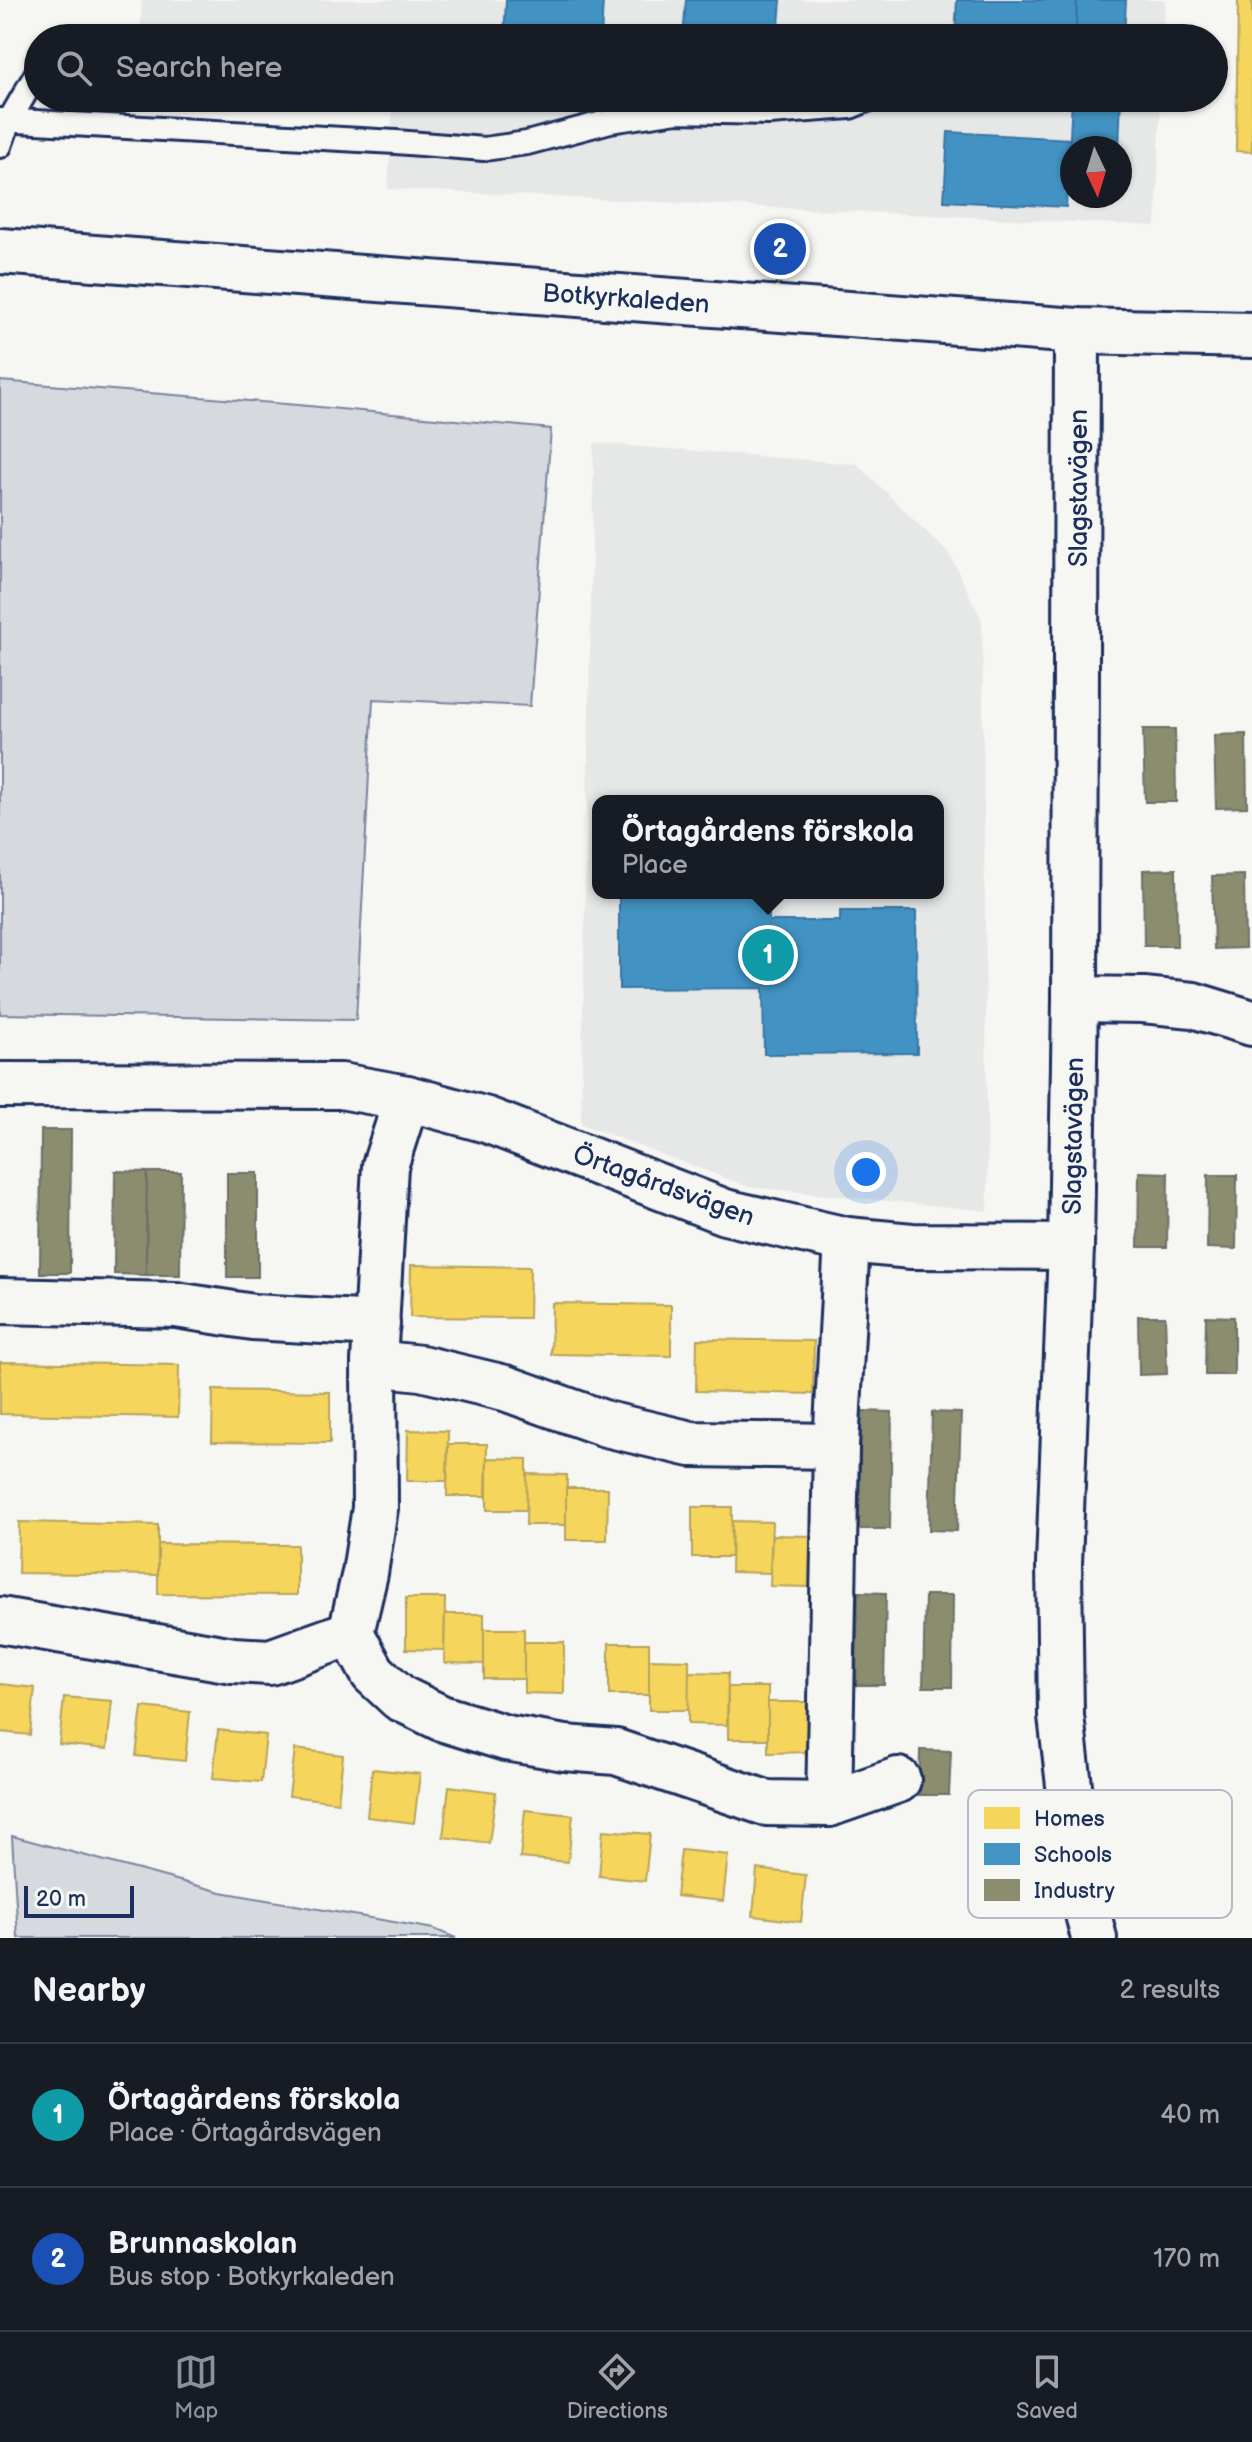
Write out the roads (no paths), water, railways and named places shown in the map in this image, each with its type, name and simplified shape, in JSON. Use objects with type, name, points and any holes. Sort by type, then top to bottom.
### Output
[{"type":"street","name":"Botkyrkaleden","points":[[0,251],[1077,331],[1252,335]]},
{"type":"street","name":"Slagstavägen","points":[[1070,1790],[1061,1716],[1059,1564],[1071,1247],[1075,999],[1077,331]]},
{"type":"street","points":[[1075,999],[1143,1000],[1193,1005],[1252,1023]]},
{"type":"street","name":"Örtagårdsvägen","points":[[0,1085],[341,1086],[407,1098],[487,1120],[725,1212],[847,1240],[912,1246],[1071,1247]]},
{"type":"street","points":[[407,1098],[385,1166],[376,1344],[375,1508],[365,1573],[351,1633],[373,1673],[400,1698],[441,1718],[506,1738],[565,1748],[616,1752],[766,1803],[829,1804],[898,1780]]},
{"type":"street","points":[[829,1804],[836,1446],[847,1240]]},
{"type":"street","points":[[0,1301],[176,1305],[253,1317],[376,1344],[421,1368],[505,1388],[606,1424],[691,1444],[836,1446]]},
{"type":"street","points":[[0,1620],[233,1660],[270,1662],[351,1633]]},
{"type":"street","name":"Slagstavägen","points":[[1089,1918],[1094,1938]]},
{"type":"lane","points":[[0,146],[4,120],[24,91]]},
{"type":"lane","points":[[4,120],[484,149],[527,143],[620,119],[670,112]]},
{"type":"lane","points":[[723,112],[782,112]]},
{"type":"place","name":"Brunnaskolan","points":[[780,249]]},
{"type":"place","name":"Örtagårdens förskola","points":[[768,955]]}]
